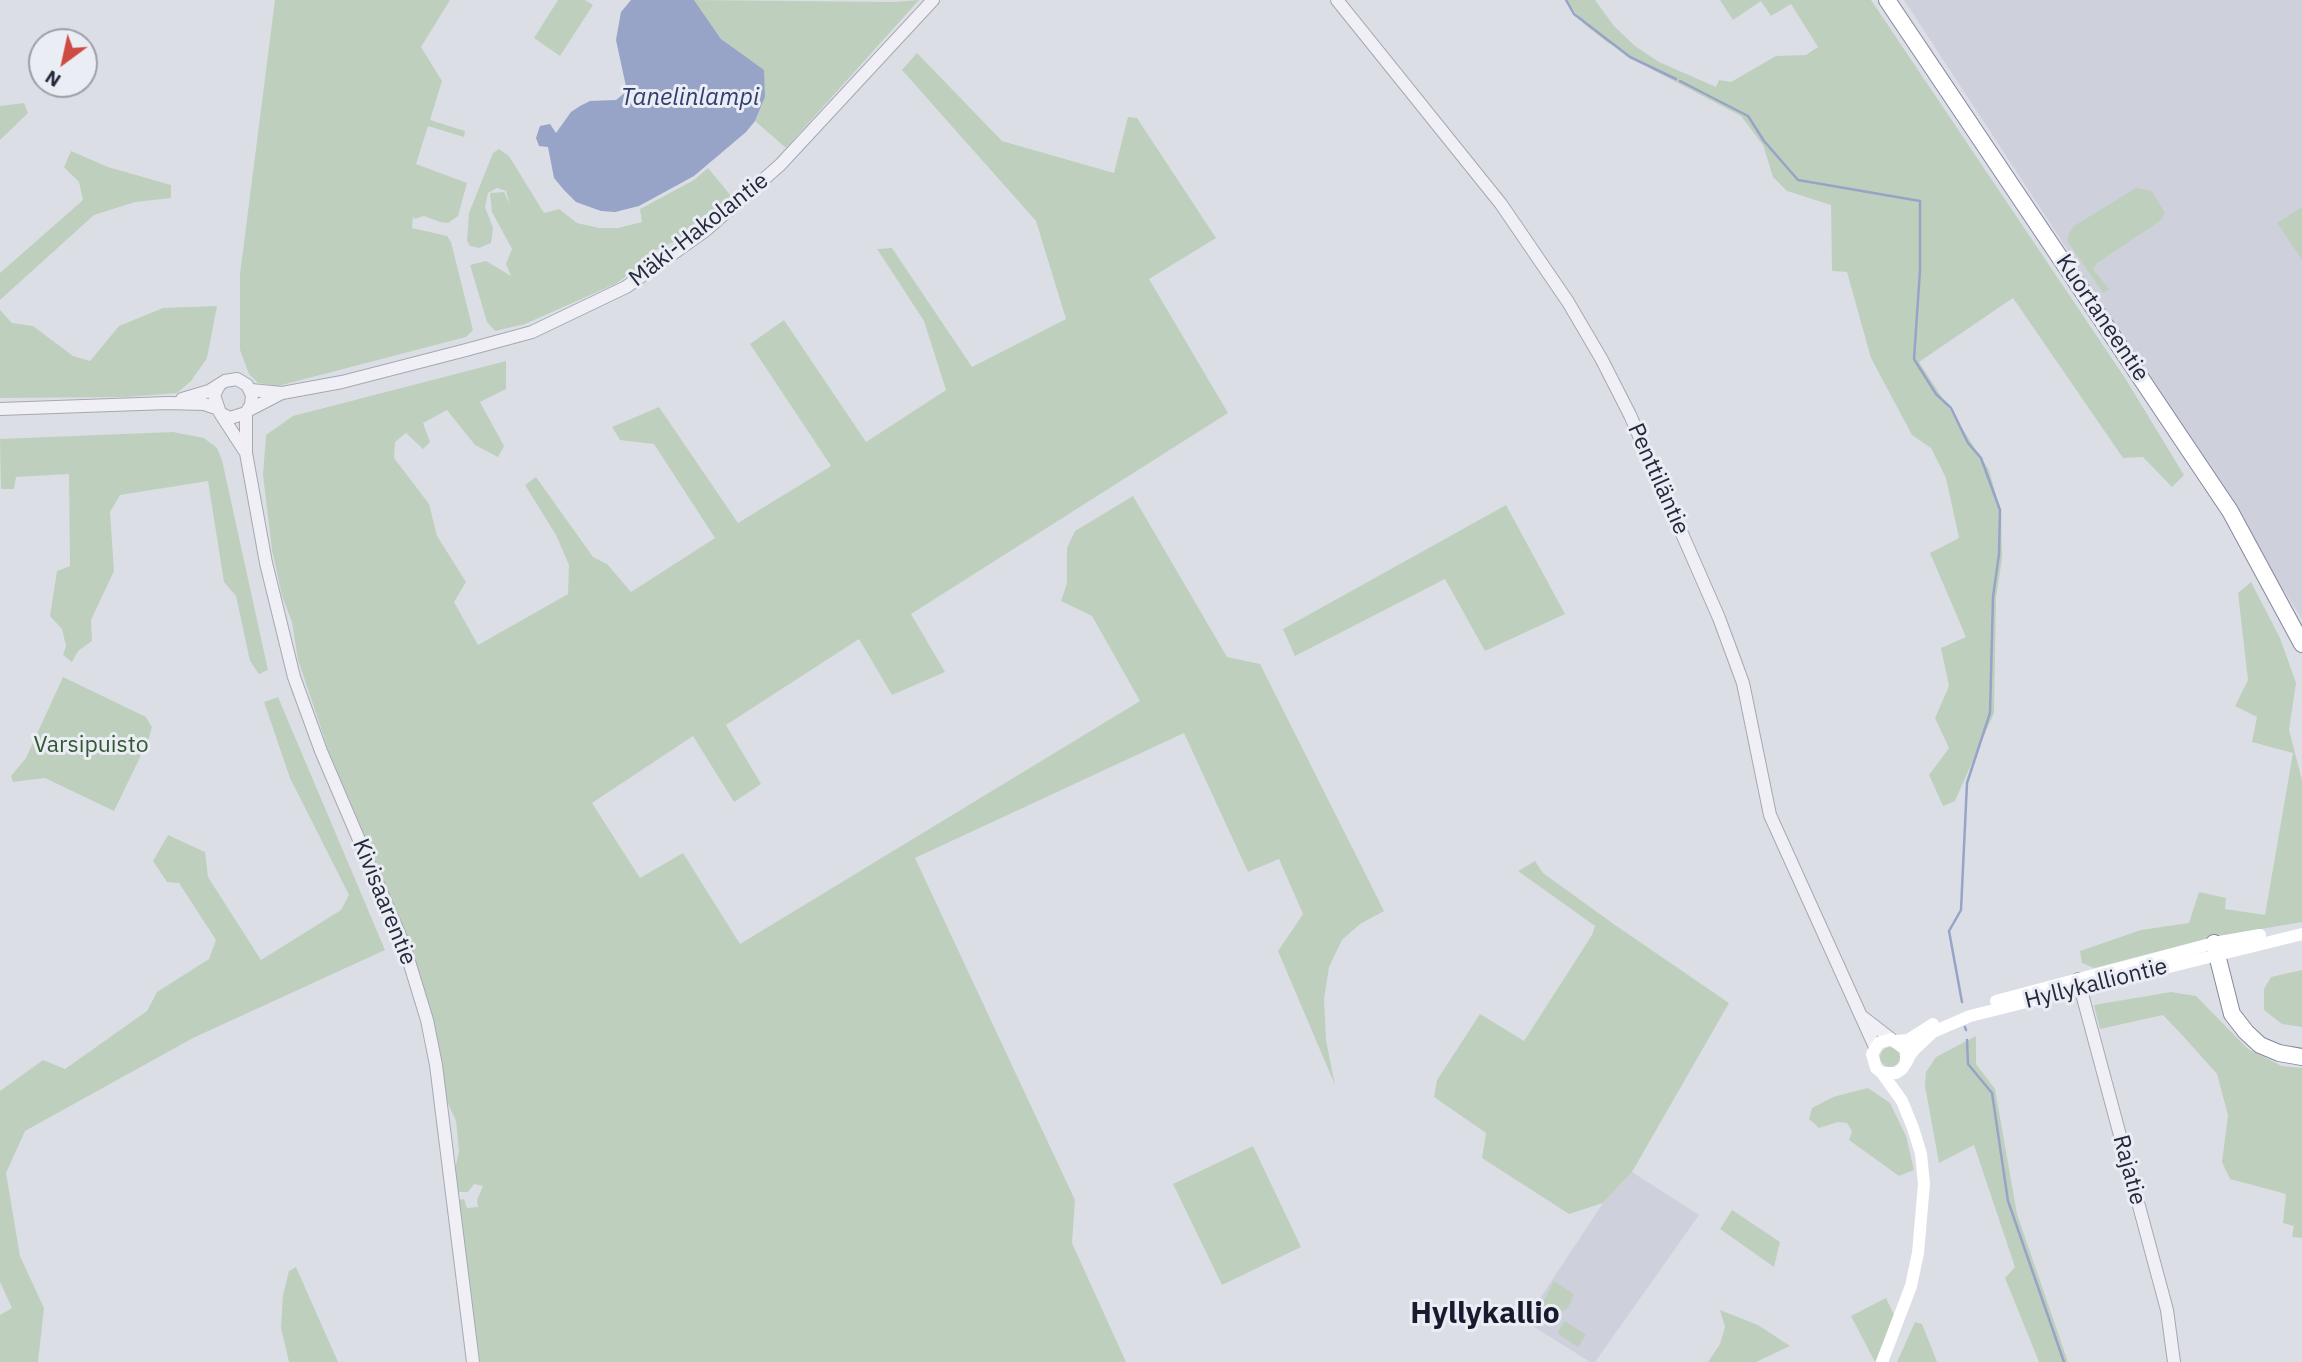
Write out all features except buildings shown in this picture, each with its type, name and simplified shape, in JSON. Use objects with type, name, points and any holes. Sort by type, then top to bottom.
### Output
[{"type":"highway","name":"Kuortaneentie","points":[[1888,0],[2230,512],[2302,644]]},
{"type":"highway","points":[[2215,948],[2232,1014],[2246,1032],[2260,1045],[2279,1053],[2302,1057]]},
{"type":"main road","name":"Hyllykalliontie","points":[[1894,1040],[1914,1037],[1942,1019],[2302,927]]},
{"type":"main road","name":"Hyllykalliontie","points":[[2215,948],[2302,934]]},
{"type":"main road","name":"Hyllykalliontie","points":[[1904,1066],[1919,1045],[1949,1024],[2079,984]]},
{"type":"main road","points":[[1882,1362],[1911,1286],[1923,1209],[1922,1154],[1902,1101],[1873,1062],[1875,1048],[1894,1040],[1906,1050],[1902,1101]]},
{"type":"main road","points":[[1882,1073],[1896,1073],[1904,1066]]},
{"type":"street","name":"Mäki-Hakolantie","points":[[251,390],[282,393],[342,382],[532,332],[626,287],[706,230],[780,166],[933,0]]},
{"type":"street","name":"Penttiläntie","points":[[1337,0],[1501,204],[1569,302],[1602,360],[1630,415],[1719,618],[1749,707],[1770,815],[1864,1018],[1875,1048]]},
{"type":"street","points":[[0,409],[204,404],[236,418],[248,412],[253,400],[251,390],[237,379],[168,403]]},
{"type":"street","points":[[218,410],[214,396],[220,384]]},
{"type":"street","name":"Mäki-Hakolantie","points":[[248,412],[282,393]]},
{"type":"street","name":"Kivisaarentie","points":[[218,410],[246,453]]},
{"type":"street","name":"Kivisaarentie","points":[[248,412],[246,453],[271,591],[294,677],[321,751],[404,945],[425,1012],[436,1065],[473,1362]]},
{"type":"street","name":"Rajatie","points":[[2079,984],[2167,1310],[2174,1362]]},
{"type":"street","name":"Penttiläntie","points":[[1864,1018],[1894,1040]]},
{"type":"shaded area","points":[[1904,0],[2302,0],[2302,619],[2054,229]]},
{"type":"shaded area","points":[[1632,1172],[1699,1215],[1595,1362],[1590,1362],[1525,1321],[1603,1203]]},
{"type":"green space","points":[[275,0],[450,0],[421,47],[442,81],[430,120],[465,131],[464,137],[428,126],[416,164],[467,183],[458,216],[448,223],[424,216],[414,219],[413,215],[412,228],[447,236],[451,242],[473,330],[466,337],[278,386],[258,383],[249,374],[240,350],[240,274]]},
{"type":"green space","points":[[558,0],[585,0],[593,5],[560,56],[534,38]]},
{"type":"green space","points":[[694,0],[919,0],[786,148],[755,121],[765,97],[740,54],[721,39]]},
{"type":"green space","points":[[1566,0],[1595,0],[1614,26],[1635,46],[1659,62],[1716,87],[1719,80],[1731,82],[1776,56],[1806,55],[1818,47],[1791,4],[1771,16],[1761,1],[1733,20],[1720,0],[1871,0],[2125,378],[2184,475],[2172,487],[2143,457],[2123,458],[2013,298],[1919,362],[1989,470],[2001,513],[2002,559],[1996,598],[1994,713],[1955,801],[1943,806],[1929,775],[1949,748],[1935,718],[1949,686],[1941,648],[1966,637],[1930,553],[1959,538],[1946,478],[1931,448],[1912,435],[1871,358],[1847,272],[1832,271],[1831,205],[1787,191],[1773,177],[1763,145],[1741,116],[1653,70],[1607,42],[1584,24]]},
{"type":"green space","points":[[917,53],[1002,141],[1114,173],[1128,117],[1137,118],[1216,238],[1149,279],[1228,413],[911,614],[945,672],[892,695],[859,639],[726,725],[761,784],[734,802],[693,736],[592,803],[640,878],[683,853],[740,944],[1140,701],[1092,616],[1061,601],[1067,583],[1067,548],[1075,531],[1133,496],[1227,657],[1260,664],[1384,911],[1360,924],[1342,940],[1329,967],[1324,999],[1326,1040],[1335,1085],[1278,951],[1303,914],[1279,859],[1248,872],[1184,733],[915,858],[1075,1200],[1072,1243],[1126,1362],[480,1362],[458,1200],[464,1199],[467,1208],[478,1207],[477,1200],[483,1186],[474,1184],[468,1192],[456,1192],[455,1169],[459,1151],[456,1121],[447,1101],[430,1009],[398,914],[329,752],[298,660],[292,622],[282,596],[272,550],[263,475],[266,435],[293,416],[506,361],[506,389],[480,402],[504,446],[498,457],[475,445],[447,410],[423,423],[430,442],[423,449],[406,433],[395,442],[394,458],[429,504],[437,536],[466,582],[454,602],[478,645],[568,594],[569,565],[556,535],[525,485],[536,477],[593,557],[607,564],[631,592],[715,538],[654,444],[620,440],[612,427],[659,407],[738,523],[831,466],[750,344],[784,320],[866,442],[946,390],[924,321],[877,249],[892,248],[972,367],[1066,319],[1036,221],[902,70]]},
{"type":"green space","points":[[24,103],[28,113],[0,140],[0,106]]},
{"type":"green space","name":"Tanelinlampi","points":[[499,149],[509,156],[544,213],[559,209],[577,223],[599,228],[618,228],[642,222],[640,209],[694,180],[708,168],[732,197],[684,237],[654,251],[640,267],[615,284],[525,324],[495,331],[487,322],[470,265],[486,261],[511,276],[506,264],[512,249],[492,212],[490,193],[504,192],[510,205],[506,191],[497,188],[488,193],[485,207],[493,228],[491,243],[479,248],[470,246],[467,241],[469,213],[493,153]]},
{"type":"green space","points":[[71,151],[108,167],[171,185],[171,198],[135,202],[94,215],[0,300],[0,273],[83,200],[79,182],[64,167]]},
{"type":"green space","points":[[2136,188],[2152,191],[2165,213],[2160,221],[2097,263],[2093,269],[2109,289],[2103,293],[2068,242],[2068,235],[2074,226]]},
{"type":"green space","points":[[2302,207],[2302,260],[2277,223]]},
{"type":"green space","points":[[217,306],[207,358],[191,381],[177,393],[126,397],[0,398],[0,310],[12,323],[33,326],[73,356],[90,361],[119,326],[163,308]]},
{"type":"green space","points":[[173,432],[204,438],[217,448],[222,460],[268,670],[259,674],[250,661],[236,596],[224,582],[208,481],[120,495],[110,512],[114,571],[91,620],[92,641],[78,651],[72,662],[63,655],[66,646],[62,629],[50,616],[57,571],[70,566],[69,474],[16,477],[14,489],[1,489],[0,439]]},
{"type":"green space","points":[[1506,505],[1565,614],[1485,651],[1445,579],[1295,656],[1283,629]]},
{"type":"green space","points":[[2251,582],[2280,638],[2296,683],[2289,730],[2302,780],[2302,922],[2214,937],[2094,968],[2082,963],[2080,951],[2141,930],[2189,923],[2199,892],[2226,898],[2225,909],[2265,915],[2293,753],[2252,742],[2257,717],[2235,706],[2248,680],[2238,593]]},
{"type":"green space","name":"Varsipuisto","points":[[63,677],[146,717],[152,727],[148,741],[114,811],[45,778],[13,782],[11,776],[26,758]]},
{"type":"green space","points":[[278,697],[385,950],[193,1038],[25,1131],[6,1173],[20,1256],[44,1308],[38,1362],[0,1362],[0,1315],[12,1308],[0,1282],[0,1091],[43,1060],[65,1069],[147,1011],[157,992],[209,959],[216,940],[179,883],[167,882],[153,861],[168,835],[205,852],[208,877],[261,960],[341,910],[349,895],[290,778],[264,702]]},
{"type":"green space","points":[[1535,861],[1543,873],[1729,1003],[1632,1172],[1603,1203],[1569,1214],[1482,1158],[1486,1133],[1434,1097],[1437,1080],[1480,1014],[1524,1041],[1592,935],[1595,926],[1518,871]]},
{"type":"green space","points":[[2302,970],[2302,1027],[2282,1024],[2264,1010],[2264,989],[2271,977]]},
{"type":"green space","points":[[2171,992],[2196,996],[2248,1049],[2282,1066],[2302,1068],[2302,1238],[2292,1237],[2294,1226],[2283,1223],[2286,1194],[2230,1179],[2222,1162],[2228,1115],[2217,1074],[2163,1015],[2100,1029],[2094,1005]]},
{"type":"green space","points":[[1976,1036],[1976,1064],[1995,1089],[2017,1214],[2068,1362],[2039,1362],[2005,1278],[2015,1267],[1974,1145],[1939,1163],[1925,1086],[1926,1072],[1936,1057]]},
{"type":"green space","points":[[1886,1047],[1894,1047],[1900,1057],[1894,1067],[1886,1067],[1880,1061],[1880,1053]]},
{"type":"green space","points":[[1868,1088],[1890,1103],[1906,1136],[1914,1170],[1899,1176],[1849,1140],[1852,1131],[1847,1123],[1838,1122],[1819,1128],[1809,1119],[1812,1108],[1833,1097]]},
{"type":"green space","points":[[1253,1146],[1301,1247],[1222,1285],[1173,1184]]},
{"type":"green space","points":[[1732,1210],[1780,1242],[1774,1267],[1720,1229]]},
{"type":"green space","points":[[296,1267],[338,1362],[289,1362],[281,1328],[283,1295],[289,1271]]},
{"type":"green space","points":[[1554,1281],[1574,1294],[1568,1308],[1558,1313],[1548,1312],[1542,1304]]},
{"type":"green space","points":[[1886,1298],[1895,1317],[1875,1362],[1851,1316]]},
{"type":"green space","points":[[1720,1310],[1758,1325],[1790,1346],[1756,1362],[1708,1362],[1720,1344],[1725,1327]]},
{"type":"green space","points":[[1565,1321],[1586,1335],[1578,1347],[1557,1333]]},
{"type":"green space","points":[[1915,1322],[1922,1324],[1937,1362],[1897,1362]]},
{"type":"water","name":"Tanelinlampi","points":[[631,0],[694,0],[721,39],[764,70],[765,97],[755,121],[746,132],[694,176],[639,206],[615,212],[601,211],[576,202],[564,190],[554,178],[548,147],[539,146],[536,138],[540,126],[550,124],[556,133],[571,112],[580,106],[590,101],[616,100],[627,91],[616,40],[621,12]]},
{"type":"waterway","points":[[1566,0],[1574,14],[1630,57],[1676,79]]},
{"type":"waterway","points":[[1680,81],[1748,116],[1764,141],[1798,180],[1920,201],[1920,270],[1914,359],[1936,394],[1951,408],[1968,443],[1981,458],[2000,510],[1999,554],[1993,597],[1990,713],[1967,783],[1961,910],[1949,931],[1962,1002]]},
{"type":"waterway","points":[[1967,1040],[1968,1064],[1992,1093],[2008,1201],[2064,1362]]},
{"type":"district","name":"Hyllykallio","points":[[1485,1314]]}]
